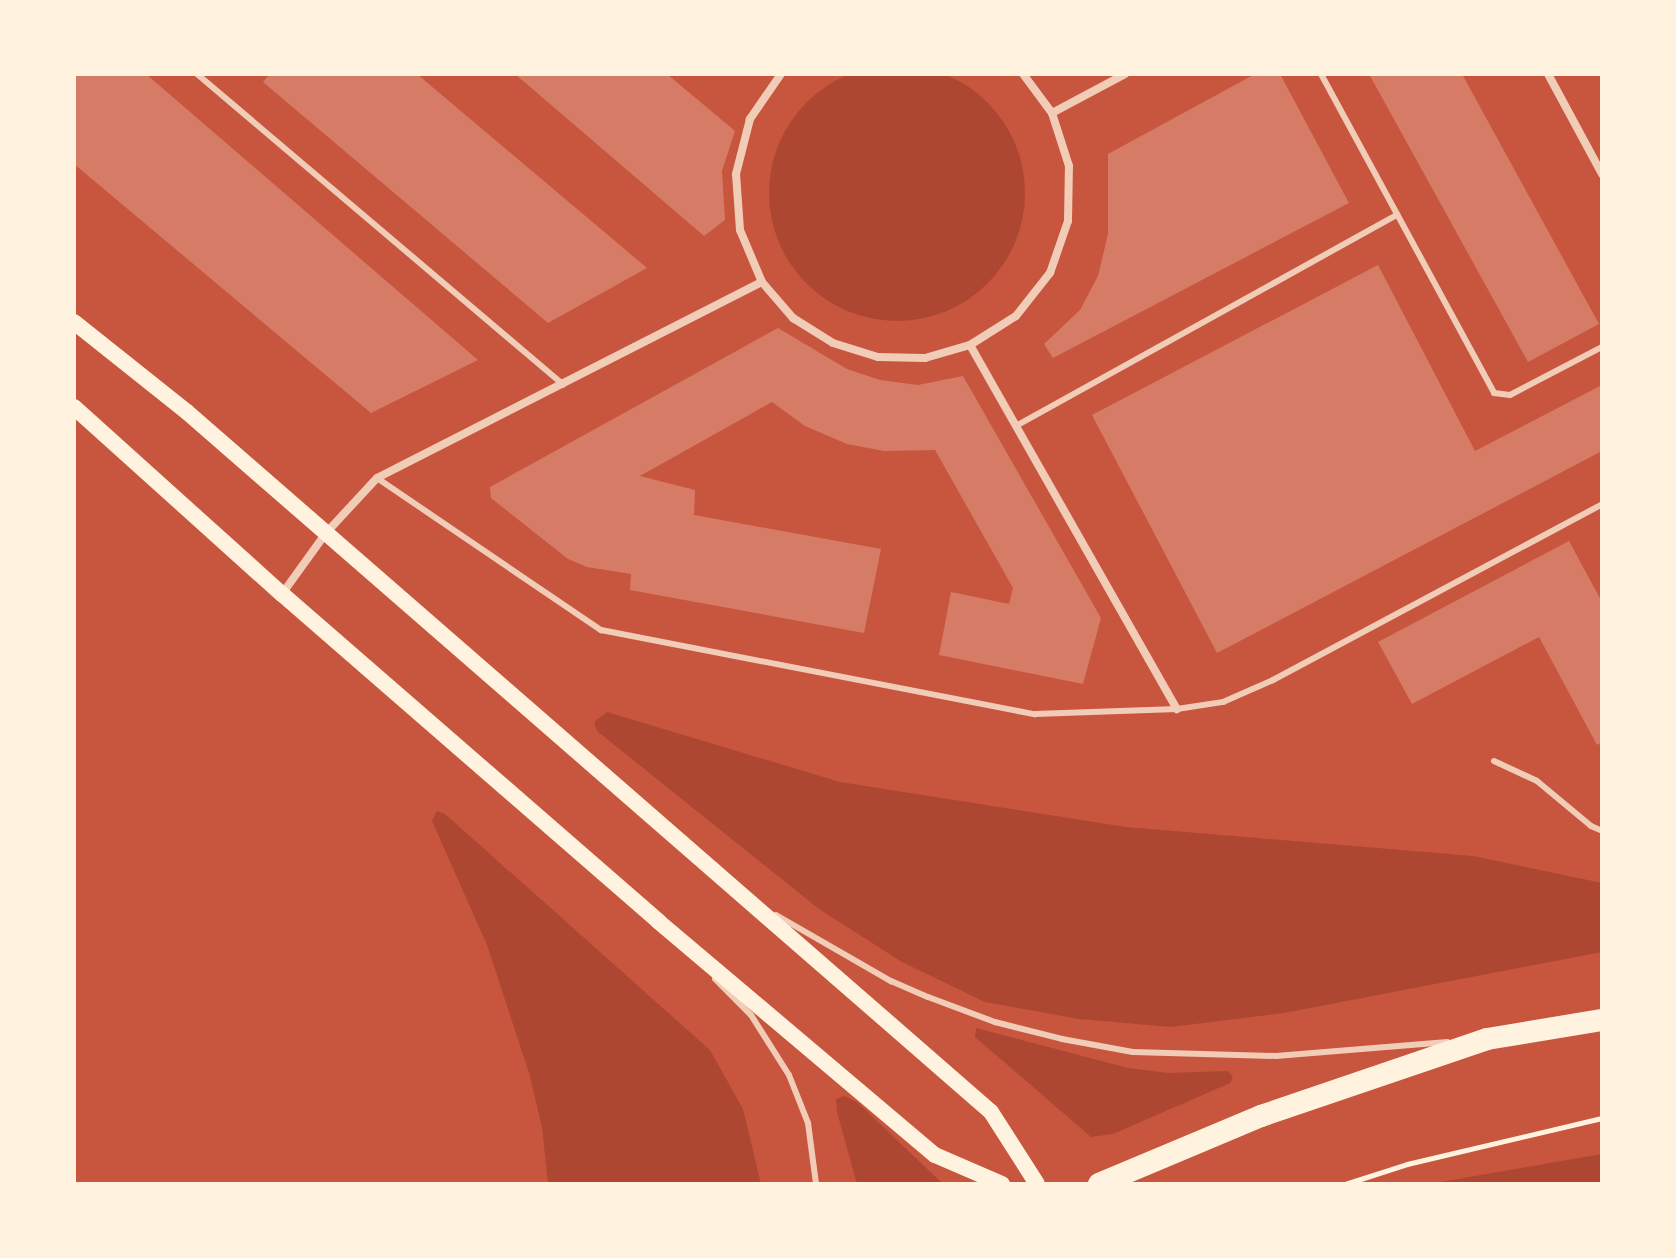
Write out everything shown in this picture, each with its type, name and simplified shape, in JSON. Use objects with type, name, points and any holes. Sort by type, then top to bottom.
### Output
[{"type":"highway","points":[[1099,1184],[1261,1116],[1487,1039],[1602,1020]]},
{"type":"main road","points":[[74,322],[187,412],[991,1112],[1037,1184]]},
{"type":"main road","points":[[74,407],[282,594],[659,922],[935,1155],[1002,1184]]},
{"type":"street","points":[[781,74],[750,119],[736,174],[740,230],[762,282],[793,318],[833,343],[878,357],[925,358],[970,345],[1016,316],[1050,273],[1068,221],[1069,166],[1052,113],[1023,74]]},
{"type":"street","points":[[1052,113],[1125,74]]},
{"type":"street","points":[[1548,74],[1602,174]]},
{"type":"street","points":[[282,594],[326,533],[377,478],[762,282]]},
{"type":"street","points":[[970,345],[1177,709]]},
{"type":"lane","points":[[1321,74],[1494,393],[1510,395],[1602,347]]},
{"type":"lane","points":[[201,75],[563,384]]},
{"type":"lane","points":[[1016,426],[1397,215]]},
{"type":"lane","points":[[377,478],[601,630],[1035,714],[1177,709],[1223,702],[1273,680],[1602,504]]},
{"type":"lane","points":[[1494,761],[1537,781],[1591,826],[1602,831]]},
{"type":"lane","points":[[745,898],[891,981],[995,1022],[1062,1039],[1133,1052],[1276,1056],[1487,1039]]},
{"type":"lane","points":[[659,922],[751,1015],[789,1075],[808,1123],[816,1184]]},
{"type":"path","points":[[1345,1184],[1407,1164],[1602,1118]]},
{"type":"shaded area","points":[[884,65],[910,65],[946,74],[988,102],[1016,144],[1023,168],[1023,218],[1016,242],[988,284],[946,312],[910,321],[884,321],[848,312],[806,284],[778,242],[769,206],[769,180],[778,144],[806,102],[848,74]]},
{"type":"shaded area","points":[[607,712],[840,782],[1126,827],[1473,856],[1602,883],[1602,952],[1284,1013],[1171,1027],[1079,1019],[985,1002],[902,962],[819,909],[597,731],[594,722]]},
{"type":"shaded area","points":[[437,811],[445,814],[710,1050],[743,1109],[761,1184],[548,1184],[542,1127],[529,1073],[487,945],[432,821]]},
{"type":"shaded area","points":[[976,1028],[1128,1068],[1168,1073],[1228,1071],[1233,1077],[1230,1083],[1113,1134],[1091,1137],[975,1037]]},
{"type":"shaded area","points":[[844,1096],[857,1102],[943,1184],[857,1184],[837,1112],[836,1099]]},
{"type":"shaded area","points":[[1602,1154],[1602,1184],[1429,1184]]},
{"type":"building","points":[[74,74],[146,74],[478,360],[371,413],[74,164]]},
{"type":"building","points":[[270,74],[417,74],[647,268],[548,323],[263,82]]},
{"type":"building","points":[[515,74],[667,74],[735,131],[722,171],[725,220],[704,236]]},
{"type":"building","points":[[1255,74],[1280,74],[1349,203],[1053,358],[1044,344],[1080,310],[1098,276],[1108,234],[1108,154]]},
{"type":"building","points":[[1369,74],[1462,74],[1599,324],[1528,362]]},
{"type":"building","points":[[1378,265],[1475,451],[1602,385],[1602,451],[1217,653],[1092,415]]},
{"type":"building","points":[[778,328],[847,369],[880,380],[918,385],[963,376],[1101,618],[1083,684],[939,655],[951,592],[1009,604],[1013,588],[935,450],[884,451],[847,444],[805,426],[772,402],[640,476],[695,490],[694,515],[881,549],[864,633],[630,590],[631,574],[587,567],[568,559],[491,498],[490,487]]},
{"type":"building","points":[[1569,541],[1602,602],[1602,742],[1597,745],[1539,637],[1412,704],[1378,642]]}]
